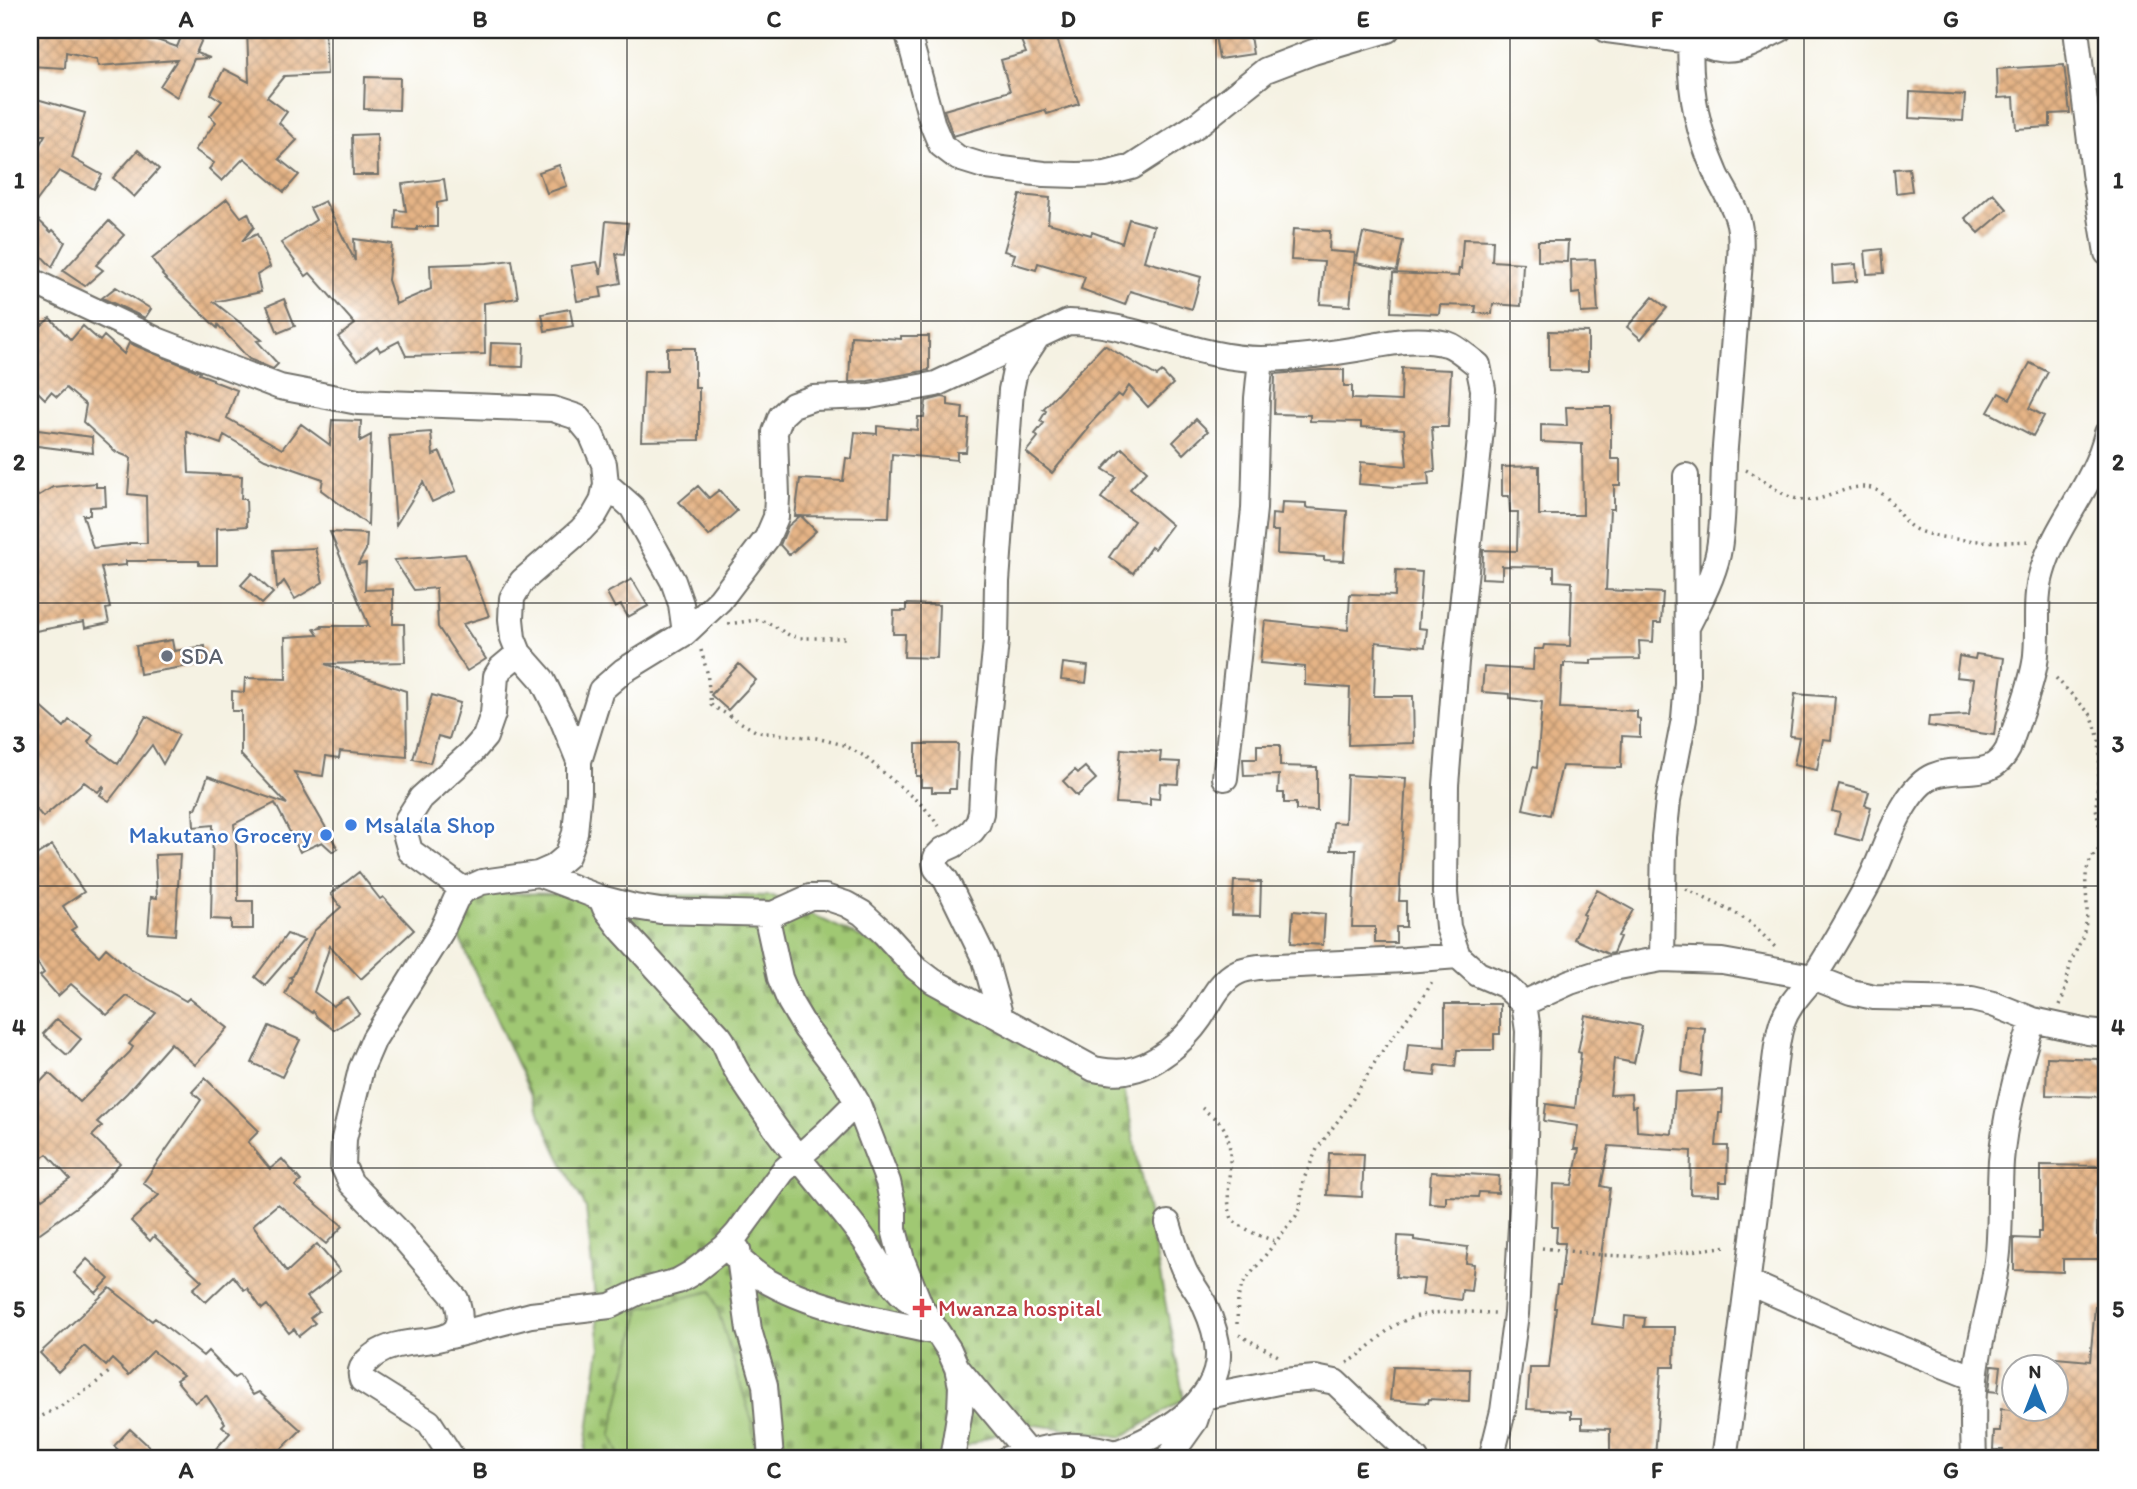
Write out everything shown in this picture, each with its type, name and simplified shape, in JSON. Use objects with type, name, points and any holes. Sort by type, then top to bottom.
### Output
[{"type":"street","points":[[907,30],[933,126],[941,145],[958,158],[987,167],[1066,175],[1105,174],[1132,167],[1197,125],[1266,69],[1387,30]]},
{"type":"street","points":[[1608,30],[1689,36],[1712,49],[1731,51],[1750,45],[1779,30]]},
{"type":"street","points":[[2076,30],[2107,253]]},
{"type":"street","points":[[1687,627],[1713,573],[1718,552],[1734,359],[1740,228],[1734,208],[1707,153],[1697,116],[1691,86],[1689,36]]},
{"type":"street","points":[[30,280],[157,340],[280,387],[358,402],[514,407],[553,410],[577,417],[591,434],[604,464],[606,484],[602,502],[581,530],[522,581],[512,598],[510,619],[519,653],[542,679],[579,761]]},
{"type":"street","points":[[451,1336],[459,1322],[461,1311],[456,1299],[395,1228],[351,1183],[343,1166],[344,1139],[361,1069],[374,1039],[441,932],[456,899],[464,890],[482,882],[538,874],[554,867],[567,856],[575,833],[579,761],[601,690],[623,671],[685,633],[720,600],[767,538],[776,517],[775,432],[781,416],[793,405],[813,398],[870,396],[936,384],[1068,322],[1087,322],[1229,357],[1261,359],[1317,355],[1413,339],[1450,345],[1478,365],[1483,389],[1482,421],[1456,662],[1446,785],[1444,893],[1449,956]]},
{"type":"street","points":[[1001,1018],[985,960],[935,863],[936,857],[943,850],[972,831],[981,813],[996,641],[1003,468],[1011,390],[1015,371],[1040,334]]},
{"type":"street","points":[[1225,778],[1254,509],[1256,398],[1261,359]]},
{"type":"street","points":[[1724,1459],[1778,1038],[1787,1010],[1813,977],[1867,886],[1880,862],[1889,835],[1914,791],[1930,777],[1994,766],[2001,761],[2008,749],[2030,684],[2037,646],[2037,590],[2042,570],[2056,537],[2096,469],[2107,433]]},
{"type":"street","points":[[1662,959],[1662,877],[1668,802],[1684,719],[1687,683],[1686,475]]},
{"type":"street","points":[[606,484],[632,507],[659,554],[681,604],[685,633]]},
{"type":"street","points":[[464,890],[410,851],[405,833],[407,820],[421,798],[485,737],[493,714],[496,676],[501,668],[519,653]]},
{"type":"street","points":[[538,874],[601,898],[660,911],[766,914],[779,912],[810,897],[825,897],[846,904],[862,913],[916,968],[933,981],[1094,1069],[1113,1073],[1130,1071],[1167,1052],[1198,1021],[1222,984],[1236,973],[1259,967],[1449,956],[1478,974],[1504,985],[1524,1003],[1528,1031],[1516,1314],[1503,1411],[1491,1459]]},
{"type":"street","points":[[601,898],[621,929],[720,1037],[743,1079],[782,1137],[864,1239],[893,1285],[906,1300],[921,1307]]},
{"type":"street","points":[[766,914],[780,978],[790,1002],[806,1029],[841,1073],[857,1102],[888,1182],[897,1245],[921,1307],[949,1350],[957,1368],[1017,1455],[1054,1445],[1083,1446],[1124,1456],[1162,1432],[1203,1398],[1315,1378],[1335,1382],[1416,1459]]},
{"type":"street","points":[[1524,1003],[1570,982],[1613,968],[1662,959],[1723,961],[1813,977],[1874,998],[1972,999],[2040,1022],[2107,1034]]},
{"type":"street","points":[[1974,1459],[1975,1378],[1998,1251],[2001,1161],[2008,1112],[2018,1068],[2040,1022]]},
{"type":"street","points":[[453,1459],[429,1422],[362,1380],[360,1374],[363,1365],[371,1357],[387,1348],[438,1340],[531,1315],[610,1306],[641,1291],[678,1281],[733,1247],[783,1171],[857,1102]]},
{"type":"street","points":[[1168,1223],[1176,1251],[1214,1328],[1218,1355],[1214,1375],[1195,1421],[1168,1459]]},
{"type":"street","points":[[733,1247],[762,1278],[795,1294],[827,1305],[936,1332]]},
{"type":"street","points":[[733,1247],[749,1330],[765,1385],[771,1459]]},
{"type":"street","points":[[1748,1282],[1875,1338],[1975,1378]]},
{"type":"street","points":[[952,1459],[960,1410],[961,1386],[957,1368]]},
{"type":"path","points":[[1724,475],[1732,470],[1745,469],[1787,495],[1806,501],[1850,488],[1872,488],[1884,495],[1910,527],[1925,534],[1949,538],[2026,541],[2056,537]]},
{"type":"path","points":[[726,624],[756,620],[767,622],[800,638],[846,638]]},
{"type":"path","points":[[685,633],[695,631],[707,671],[711,705],[757,732],[816,738],[844,745],[864,756],[924,807],[954,845]]},
{"type":"path","points":[[2037,646],[2056,678],[2092,716],[2096,727],[2100,756],[2096,808],[2103,846],[2107,946]]},
{"type":"path","points":[[2040,1022],[2059,1008],[2063,999],[2072,961],[2085,929],[2085,890],[2089,860],[2103,846]]},
{"type":"path","points":[[1662,877],[1751,923],[1781,953]]},
{"type":"path","points":[[1286,1359],[1235,1332],[1242,1285],[1296,1216],[1300,1208],[1303,1181],[1317,1149],[1449,956]]},
{"type":"path","points":[[1202,1108],[1226,1131],[1229,1208],[1233,1221],[1255,1234],[1275,1241]]},
{"type":"path","points":[[1520,1245],[1602,1255],[1646,1257],[1752,1244]]},
{"type":"path","points":[[1342,1364],[1367,1350],[1392,1327],[1422,1315],[1444,1312],[1516,1314]]},
{"type":"path","points":[[30,1422],[73,1400],[110,1371]]},
{"type":"green space","points":[[480,893],[773,896],[916,964],[1123,1083],[1184,1399],[1123,1437],[1021,1423],[936,1459],[589,1459],[585,1451],[600,1348],[586,1208],[558,1154],[454,926]]},
{"type":"green space","points":[[712,1291],[751,1418],[758,1459],[621,1459],[611,1434],[641,1308]]},
{"type":"building","points":[[30,30],[148,30],[148,37],[177,47],[184,30],[206,30],[196,53],[210,58],[194,59],[177,97],[160,86],[177,60],[98,66],[97,59],[66,52],[65,68],[30,66]]},
{"type":"building","points":[[247,30],[325,30],[327,74],[284,76],[267,97],[287,112],[279,123],[297,140],[279,159],[299,175],[284,192],[244,158],[222,181],[209,169],[214,163],[195,150],[216,122],[210,116],[222,101],[211,94],[224,69],[249,82]]},
{"type":"building","points":[[1017,30],[1054,30],[1079,104],[1047,114],[1045,110],[953,136],[944,110],[1010,91],[1001,60],[1026,53]]},
{"type":"building","points":[[1214,30],[1249,30],[1253,54],[1219,59]]},
{"type":"building","points":[[2064,65],[2070,113],[2050,114],[2050,127],[2016,129],[2014,97],[1998,98],[1997,69]]},
{"type":"building","points":[[365,77],[400,78],[399,110],[364,109]]},
{"type":"building","points":[[1910,92],[1965,95],[1963,121],[1909,118]]},
{"type":"building","points":[[30,97],[85,113],[72,158],[102,175],[94,189],[59,171],[30,210],[30,163],[45,135],[30,135]]},
{"type":"building","points":[[377,134],[378,175],[353,175],[352,135]]},
{"type":"building","points":[[138,150],[159,169],[134,197],[113,178]]},
{"type":"building","points":[[559,165],[567,186],[547,193],[539,172]]},
{"type":"building","points":[[1909,168],[1912,191],[1896,193],[1894,169]]},
{"type":"building","points":[[444,179],[447,201],[437,203],[437,227],[395,229],[396,210],[406,211],[402,184]]},
{"type":"building","points":[[1993,193],[2007,209],[1979,233],[1965,218]]},
{"type":"building","points":[[1020,195],[1050,198],[1048,223],[1091,235],[1092,232],[1122,243],[1129,219],[1154,226],[1144,261],[1201,277],[1192,309],[1130,291],[1125,305],[1081,289],[1085,277],[1038,263],[1036,270],[1012,263],[1015,254],[1004,251]]},
{"type":"building","points":[[227,199],[241,217],[248,213],[254,227],[242,241],[257,234],[270,267],[257,275],[261,292],[214,302],[262,340],[257,341],[278,364],[273,369],[249,359],[218,325],[217,328],[162,275],[152,259]]},
{"type":"building","points":[[325,201],[355,261],[354,239],[392,244],[388,280],[396,304],[431,289],[430,265],[512,260],[518,298],[484,303],[485,354],[406,356],[399,341],[380,351],[377,346],[357,361],[338,337],[355,324],[310,273],[306,276],[281,243],[316,220],[310,208]]},
{"type":"building","points":[[30,212],[65,242],[52,267],[30,244]]},
{"type":"building","points":[[109,221],[124,235],[96,265],[103,270],[85,286],[63,271]]},
{"type":"building","points":[[606,221],[628,223],[624,255],[616,254],[621,283],[600,287],[602,297],[577,301],[571,266],[597,262],[601,275]]},
{"type":"building","points":[[1293,229],[1330,231],[1329,251],[1355,253],[1350,306],[1320,304],[1324,262],[1291,260]]},
{"type":"building","points":[[1363,233],[1403,241],[1397,271],[1356,263]]},
{"type":"building","points":[[1463,239],[1493,240],[1492,261],[1523,263],[1521,306],[1493,304],[1492,314],[1475,313],[1476,306],[1440,305],[1439,314],[1391,312],[1393,273],[1458,276]]},
{"type":"building","points":[[1538,241],[1568,241],[1567,262],[1538,261]]},
{"type":"building","points":[[1882,249],[1884,273],[1867,274],[1865,251]]},
{"type":"building","points":[[1595,259],[1598,312],[1581,313],[1580,293],[1572,294],[1571,260]]},
{"type":"building","points":[[1856,264],[1857,281],[1833,283],[1832,266]]},
{"type":"building","points":[[116,287],[151,309],[145,318],[102,298]]},
{"type":"building","points":[[1653,297],[1667,308],[1641,339],[1627,327]]},
{"type":"building","points":[[284,299],[295,326],[278,333],[267,306]]},
{"type":"building","points":[[570,309],[573,326],[545,331],[542,314]]},
{"type":"building","points":[[30,312],[42,325],[50,318],[71,340],[83,326],[100,341],[104,336],[124,354],[129,343],[237,390],[227,418],[282,449],[301,424],[330,445],[332,420],[361,421],[360,441],[371,435],[368,525],[321,490],[323,479],[265,459],[224,435],[221,444],[187,432],[189,473],[242,476],[241,499],[246,499],[247,526],[217,528],[217,565],[199,565],[199,561],[126,561],[126,565],[101,567],[110,608],[106,609],[109,623],[85,628],[84,622],[30,632],[30,501],[53,487],[96,483],[96,487],[105,487],[106,506],[90,507],[90,515],[83,515],[93,548],[147,543],[146,496],[128,494],[131,458],[116,452],[83,422],[86,405],[66,388],[57,397],[51,392],[45,399],[30,384]]},
{"type":"building","points":[[1549,331],[1588,332],[1588,371],[1549,370]]},
{"type":"building","points":[[851,336],[901,339],[901,336],[929,336],[929,370],[849,382]]},
{"type":"building","points":[[491,343],[524,344],[523,367],[490,366]]},
{"type":"building","points":[[1104,345],[1157,376],[1162,372],[1173,384],[1148,407],[1129,386],[1122,397],[1118,394],[1087,427],[1089,428],[1052,473],[1026,452],[1038,437],[1035,434],[1044,423],[1040,421],[1046,411],[1043,409]]},
{"type":"building","points":[[667,348],[695,348],[695,388],[699,388],[699,440],[641,441],[644,371],[667,370]]},
{"type":"building","points":[[2030,363],[2048,372],[2029,408],[2044,416],[2033,436],[1988,412],[1999,393],[2010,399]]},
{"type":"building","points":[[1402,368],[1451,370],[1448,427],[1432,427],[1435,471],[1428,472],[1429,485],[1396,487],[1359,484],[1361,462],[1407,466],[1404,429],[1361,427],[1361,422],[1310,421],[1310,415],[1274,414],[1275,374],[1344,370],[1344,386],[1352,386],[1352,399],[1401,401]]},
{"type":"building","points":[[948,398],[948,405],[963,407],[962,419],[969,419],[966,452],[957,452],[957,460],[892,454],[889,517],[801,516],[816,531],[789,555],[780,545],[788,526],[800,516],[795,516],[800,479],[843,481],[846,458],[852,459],[855,432],[877,434],[877,426],[917,430],[918,417],[924,417],[926,401]]},
{"type":"building","points":[[1566,407],[1611,407],[1611,459],[1620,459],[1620,485],[1614,485],[1614,509],[1610,509],[1606,590],[1663,593],[1661,623],[1654,623],[1653,642],[1639,641],[1640,659],[1591,660],[1591,664],[1564,663],[1560,708],[1637,711],[1640,737],[1622,736],[1621,768],[1562,766],[1550,815],[1523,809],[1533,767],[1537,768],[1542,702],[1510,698],[1510,694],[1482,692],[1484,667],[1533,670],[1534,649],[1543,649],[1544,645],[1570,646],[1572,582],[1554,581],[1554,567],[1502,566],[1502,579],[1482,578],[1483,550],[1517,551],[1518,512],[1510,512],[1509,496],[1502,496],[1502,467],[1539,466],[1539,515],[1583,515],[1582,444],[1541,442],[1541,425],[1567,426]]},
{"type":"building","points":[[1196,419],[1208,431],[1184,454],[1173,442]]},
{"type":"building","points":[[30,429],[92,437],[93,453],[30,445]]},
{"type":"building","points":[[431,432],[433,455],[440,452],[456,491],[432,502],[423,482],[396,525],[389,435]]},
{"type":"building","points":[[1122,448],[1147,471],[1130,489],[1172,525],[1154,549],[1151,547],[1133,573],[1109,557],[1134,521],[1101,498],[1116,477],[1103,469]]},
{"type":"building","points":[[698,486],[709,498],[719,490],[737,511],[709,536],[679,502]]},
{"type":"building","points":[[1282,502],[1306,503],[1308,508],[1347,511],[1344,561],[1277,554],[1278,531],[1271,531],[1272,514],[1281,515]]},
{"type":"building","points":[[330,532],[367,534],[366,550],[358,564],[366,563],[365,590],[393,589],[393,624],[404,624],[405,662],[325,664],[406,691],[407,757],[340,751],[339,758],[326,756],[323,776],[294,772],[338,849],[333,852],[322,842],[300,852],[275,803],[234,824],[238,856],[238,901],[253,901],[253,929],[231,929],[231,920],[211,919],[213,825],[194,827],[193,809],[196,809],[208,776],[287,804],[241,755],[241,711],[232,711],[232,691],[244,692],[245,678],[286,679],[285,637],[318,635],[314,629],[322,628],[321,626],[369,626]]},
{"type":"building","points":[[315,548],[323,582],[295,599],[284,581],[277,589],[274,550]]},
{"type":"building","points":[[465,554],[489,616],[463,624],[486,659],[467,671],[438,627],[436,588],[414,590],[394,560]]},
{"type":"building","points":[[1396,570],[1422,572],[1418,628],[1427,629],[1425,647],[1376,642],[1374,696],[1413,696],[1414,743],[1348,745],[1350,688],[1305,685],[1305,667],[1260,663],[1265,621],[1348,630],[1350,594],[1395,596]]},
{"type":"building","points":[[252,573],[273,593],[262,604],[241,585]]},
{"type":"building","points":[[632,579],[648,606],[628,617],[621,605],[615,608],[607,593]]},
{"type":"building","points":[[906,604],[939,605],[937,658],[904,657],[905,634],[893,634],[894,611],[906,611]]},
{"type":"building","points":[[172,640],[174,651],[205,646],[207,663],[140,674],[136,646]]},
{"type":"building","points":[[1976,654],[2004,658],[1994,735],[1928,726],[1929,717],[1969,715],[1974,679],[1956,677],[1959,656],[1975,659]]},
{"type":"building","points":[[1063,663],[1088,666],[1086,683],[1061,680]]},
{"type":"building","points":[[739,664],[756,680],[728,710],[711,695]]},
{"type":"building","points":[[1795,694],[1835,697],[1831,740],[1823,739],[1817,770],[1794,765],[1799,737],[1790,736]]},
{"type":"building","points":[[432,695],[460,703],[449,739],[438,736],[430,763],[413,759]]},
{"type":"building","points":[[30,697],[64,727],[69,720],[93,735],[88,742],[118,764],[146,716],[179,735],[163,764],[152,745],[109,801],[100,795],[103,786],[98,792],[84,782],[43,817],[30,802]]},
{"type":"building","points":[[916,744],[958,744],[956,789],[949,789],[949,792],[932,792],[932,787],[921,787],[921,776],[916,776]]},
{"type":"building","points":[[1257,745],[1280,745],[1280,766],[1317,767],[1317,811],[1296,810],[1296,803],[1284,803],[1284,793],[1278,793],[1279,775],[1244,776],[1243,759],[1257,759]]},
{"type":"building","points":[[1121,749],[1161,752],[1160,761],[1180,762],[1178,784],[1160,783],[1159,799],[1150,798],[1150,805],[1116,803]]},
{"type":"building","points":[[1085,767],[1096,779],[1077,796],[1063,781],[1075,770],[1078,773]]},
{"type":"building","points":[[1347,775],[1406,778],[1399,901],[1406,901],[1406,927],[1396,927],[1396,943],[1375,943],[1375,927],[1352,927],[1356,850],[1331,850],[1333,822],[1345,823]]},
{"type":"building","points":[[1839,784],[1869,792],[1865,805],[1871,807],[1862,841],[1835,834],[1840,813],[1832,811]]},
{"type":"building","points":[[52,845],[84,892],[63,906],[76,927],[71,930],[99,956],[106,948],[130,969],[186,1001],[189,998],[228,1028],[195,1065],[171,1043],[97,1122],[102,1126],[92,1136],[120,1163],[97,1189],[76,1207],[30,1240],[30,1181],[42,1199],[70,1179],[47,1154],[30,1166],[30,1140],[39,1131],[30,1122],[30,1093],[49,1073],[80,1102],[130,1052],[133,1047],[129,1044],[156,1013],[127,996],[107,1015],[71,984],[58,996],[40,976],[44,973],[30,952],[30,859]]},
{"type":"building","points":[[180,854],[175,935],[148,933],[151,897],[157,898],[155,855]]},
{"type":"building","points":[[359,872],[380,899],[383,897],[414,930],[361,979],[330,946],[314,992],[333,1006],[347,997],[359,1014],[334,1030],[313,1011],[312,1013],[285,994],[292,979],[290,977],[293,976],[314,931],[341,907],[331,894]]},
{"type":"building","points":[[1234,881],[1261,882],[1260,916],[1232,915]]},
{"type":"building","points":[[1597,890],[1633,910],[1618,936],[1620,937],[1613,953],[1608,954],[1574,939],[1585,915],[1583,914]]},
{"type":"building","points":[[1293,911],[1325,914],[1323,945],[1291,943]]},
{"type":"building","points":[[287,934],[304,940],[265,985],[255,977]]},
{"type":"building","points":[[1445,1004],[1500,1004],[1500,1034],[1494,1034],[1494,1050],[1457,1050],[1455,1067],[1436,1065],[1435,1076],[1405,1073],[1408,1044],[1445,1047]]},
{"type":"building","points":[[1585,1015],[1642,1026],[1634,1063],[1614,1059],[1610,1095],[1631,1094],[1632,1107],[1636,1106],[1637,1131],[1672,1134],[1675,1092],[1723,1090],[1716,1146],[1728,1146],[1727,1182],[1719,1182],[1719,1195],[1690,1194],[1691,1151],[1609,1146],[1601,1186],[1610,1188],[1592,1324],[1624,1328],[1625,1316],[1645,1318],[1644,1327],[1675,1327],[1674,1367],[1661,1367],[1655,1459],[1610,1459],[1610,1429],[1582,1428],[1582,1418],[1571,1418],[1571,1411],[1527,1409],[1530,1368],[1549,1368],[1554,1308],[1565,1243],[1556,1243],[1557,1227],[1552,1227],[1553,1184],[1572,1185],[1579,1149],[1574,1149],[1578,1126],[1544,1121],[1546,1104],[1575,1108],[1581,1053],[1578,1052]]},
{"type":"building","points":[[57,1019],[81,1039],[67,1055],[43,1034]]},
{"type":"building","points":[[269,1026],[300,1040],[282,1077],[252,1063]]},
{"type":"building","points":[[1686,1026],[1705,1028],[1701,1076],[1682,1072]]},
{"type":"building","points":[[2047,1057],[2098,1059],[2098,1062],[2107,1065],[2107,1097],[2046,1095]]},
{"type":"building","points":[[205,1078],[259,1131],[248,1142],[270,1169],[282,1159],[301,1181],[295,1186],[343,1226],[326,1244],[278,1204],[253,1225],[287,1272],[317,1244],[340,1271],[307,1297],[319,1311],[310,1318],[315,1323],[299,1336],[294,1329],[289,1333],[267,1305],[262,1309],[247,1288],[244,1290],[233,1276],[206,1302],[193,1289],[202,1281],[154,1236],[150,1241],[131,1221],[159,1195],[143,1183],[201,1100],[192,1092]]},
{"type":"building","points":[[1329,1153],[1364,1154],[1362,1197],[1327,1195]]},
{"type":"building","points":[[2041,1165],[2107,1166],[2107,1192],[2098,1192],[2097,1235],[2107,1236],[2107,1259],[2063,1259],[2063,1272],[2014,1270],[2014,1238],[2038,1239],[2038,1232],[2041,1232]]},
{"type":"building","points":[[1431,1172],[1499,1176],[1498,1193],[1479,1192],[1478,1197],[1446,1196],[1446,1204],[1429,1203]]},
{"type":"building","points":[[1398,1236],[1468,1247],[1466,1263],[1474,1264],[1471,1291],[1462,1290],[1461,1300],[1422,1295],[1424,1279],[1396,1277]]},
{"type":"building","points":[[87,1259],[109,1279],[96,1293],[74,1273]]},
{"type":"building","points":[[110,1288],[152,1321],[155,1318],[203,1356],[208,1351],[234,1378],[239,1375],[253,1395],[259,1392],[301,1430],[271,1459],[257,1448],[243,1459],[221,1459],[213,1452],[230,1433],[222,1426],[225,1423],[206,1395],[195,1403],[176,1380],[183,1375],[153,1351],[129,1375],[112,1359],[106,1366],[84,1346],[58,1372],[40,1353]]},
{"type":"building","points":[[2095,1307],[2107,1307],[2107,1458],[2033,1455],[2033,1459],[2002,1459],[2003,1450],[1993,1450],[1994,1431],[2000,1431],[2000,1422],[2070,1422],[2070,1359],[2090,1361]]},
{"type":"building","points":[[1992,1365],[2000,1366],[1998,1392],[1989,1391]]},
{"type":"building","points":[[1393,1367],[1470,1369],[1469,1401],[1429,1399],[1428,1403],[1390,1400]]},
{"type":"building","points":[[130,1429],[153,1450],[144,1459],[128,1459],[114,1446]]},
{"type":"place","name":"SDA","points":[[167,656]]},
{"type":"place","name":"Msalala Shop","points":[[351,825]]},
{"type":"place","name":"Makutano Grocery","points":[[326,835]]},
{"type":"place","name":"Mwanza hospital","points":[[922,1308]]}]
